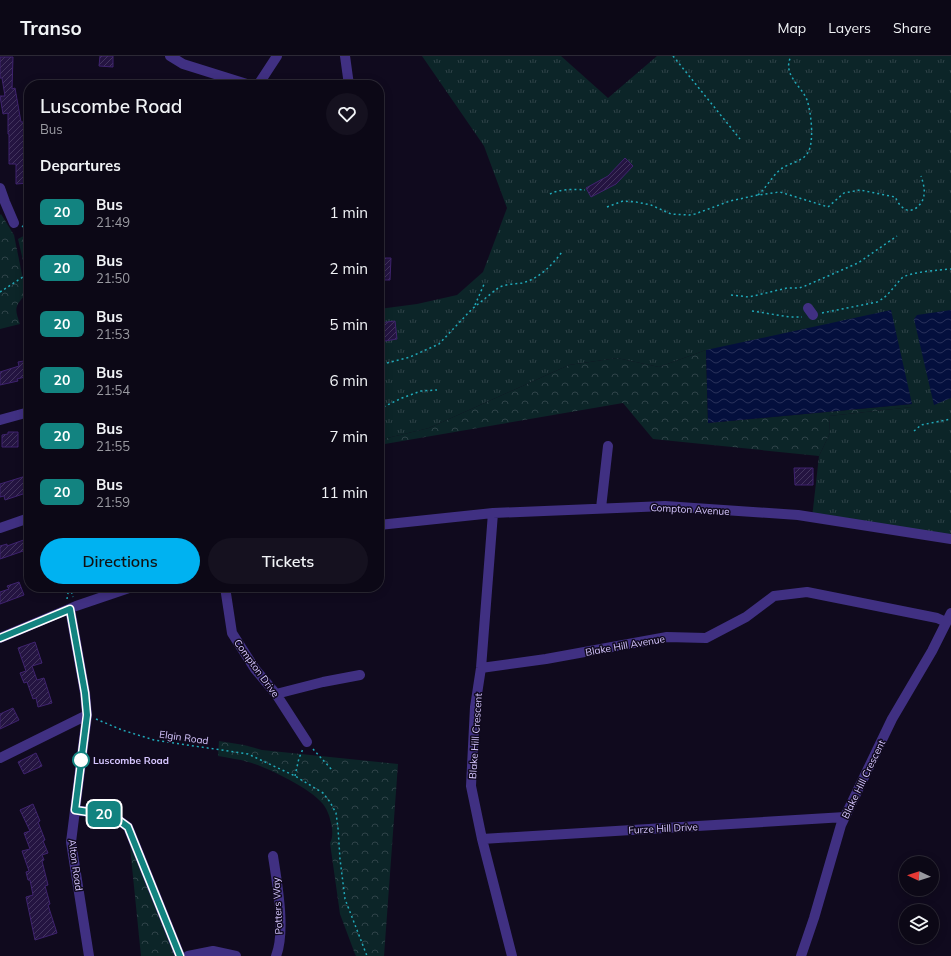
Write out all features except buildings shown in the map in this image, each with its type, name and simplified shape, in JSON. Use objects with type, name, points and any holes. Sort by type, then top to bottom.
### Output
[{"type":"street","points":[[170,56],[236,80]]},
{"type":"street","points":[[261,80],[277,56]]},
{"type":"street","points":[[345,56],[348,80]]},
{"type":"street","points":[[0,188],[14,223]]},
{"type":"street","points":[[0,420],[24,413]]},
{"type":"street","points":[[601,508],[608,446]]},
{"type":"street","name":"Compton Avenue","points":[[384,524],[493,513],[664,506],[798,515],[951,539]]},
{"type":"street","name":"Blake Hill Crescent","points":[[493,513],[481,668],[475,707],[471,786],[482,839],[512,956]]},
{"type":"street","points":[[0,528],[24,520]]},
{"type":"street","points":[[0,638],[70,609],[118,592]]},
{"type":"street","name":"Compton Drive","points":[[225,592],[232,633],[255,669],[276,694],[307,742]]},
{"type":"street","name":"Blake Hill Avenue","points":[[481,668],[546,659],[667,637],[706,638],[746,617],[774,596],[807,592],[936,618],[949,618]]},
{"type":"street","name":"Alton Road","points":[[70,609],[85,693],[87,715],[71,842],[89,956]]},
{"type":"street","name":"Blake Hill Crescent","points":[[801,956],[814,918],[841,825],[892,720],[932,651],[949,618]]},
{"type":"street","points":[[276,694],[323,682],[360,675]]},
{"type":"street","points":[[0,758],[87,715]]},
{"type":"street","points":[[75,810],[109,815],[128,827],[180,956]]},
{"type":"street","name":"Furze Hill Drive","points":[[482,839],[845,817]]},
{"type":"street","name":"Potters Way","points":[[273,856],[280,935],[279,948],[276,956]]},
{"type":"street","points":[[188,956],[213,951],[236,956]]},
{"type":"path","points":[[673,56],[740,139]]},
{"type":"path","points":[[758,195],[780,170],[798,161],[807,154],[811,146],[811,118],[803,93],[792,79],[789,69],[789,60],[791,56]]},
{"type":"path","points":[[607,207],[623,201],[636,202],[651,205],[671,214],[689,215],[702,212],[719,204],[758,195],[780,192],[828,207],[844,193],[860,190],[895,197],[901,206],[906,210],[912,211],[920,207],[924,196],[924,186],[921,176]]},
{"type":"path","points":[[550,194],[569,189],[585,190]]},
{"type":"path","points":[[731,295],[749,297],[787,288],[799,288],[805,286],[858,263],[897,236]]},
{"type":"path","points":[[387,363],[410,357],[439,344],[475,307],[502,285],[528,281],[541,274],[550,267],[562,252]]},
{"type":"path","points":[[752,311],[795,317],[810,311],[877,302],[885,298],[903,277],[917,273],[950,269],[951,266]]},
{"type":"path","points":[[0,292],[24,276]]},
{"type":"path","points":[[475,307],[485,282]]},
{"type":"path","points":[[384,407],[421,391],[436,390]]},
{"type":"path","points":[[914,431],[921,425],[951,418]]},
{"type":"path","name":"Elgin Road","points":[[87,715],[122,730],[154,740],[248,754],[280,768],[323,793],[336,813],[345,899],[367,956]]},
{"type":"path","points":[[295,776],[299,758],[307,742],[332,770]]},
{"type":"green space","points":[[422,56],[561,56],[608,98],[657,56],[951,56],[951,539],[812,518],[819,456],[830,433],[829,416],[912,407],[912,404],[706,350],[659,367],[617,358],[569,365],[429,428],[384,439],[384,308],[417,304],[457,295],[483,272],[507,208],[484,146]]},
{"type":"green space","points":[[1,214],[14,235],[24,284],[24,297],[16,311],[20,324],[0,329]]},
{"type":"green space","points":[[24,236],[24,265],[18,239]]},
{"type":"green space","points":[[706,350],[708,423],[912,404],[912,407],[829,416],[830,433],[819,456],[653,439],[623,403],[384,444],[384,439],[429,428],[569,365],[617,358],[659,367]]},
{"type":"green space","points":[[219,741],[244,745],[262,750],[398,764],[384,956],[356,956],[355,954],[340,914],[330,843],[332,828],[325,807],[312,794],[278,774],[248,762],[218,756]]},
{"type":"green space","points":[[128,827],[180,956],[141,956]]},
{"type":"water","points":[[891,310],[912,404],[708,423],[706,350]]},
{"type":"water","points":[[951,310],[951,398],[934,405],[914,319],[917,315]]},
{"type":"bus line","name":"20","points":[[0,638],[70,609],[85,693],[87,715],[75,810],[109,815],[128,827],[180,956]]},
{"type":"place","name":"Luscombe Road","points":[[81,760]]}]
